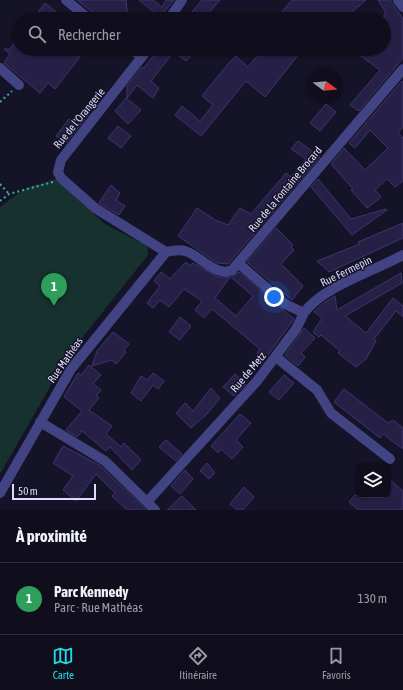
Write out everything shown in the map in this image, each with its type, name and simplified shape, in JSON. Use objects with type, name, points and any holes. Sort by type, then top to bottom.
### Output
[{"type":"street","points":[[66,0],[81,12]]},
{"type":"street","points":[[174,12],[182,0]]},
{"type":"street","points":[[398,0],[403,7]]},
{"type":"street","name":"Rue de l'Orangerie","points":[[61,178],[58,168],[61,160],[143,56]]},
{"type":"street","points":[[0,68],[19,85]]},
{"type":"street","name":"Rue de la Fontaine Brocard","points":[[166,252],[179,250],[187,251],[217,270],[225,272],[232,270],[403,69]]},
{"type":"street","points":[[61,178],[101,212],[166,252]]},
{"type":"street","name":"Rue Mathéas","points":[[0,493],[71,370],[166,252]]},
{"type":"street","name":"Rue Fermepin","points":[[304,313],[311,303],[330,291],[403,256]]},
{"type":"street","points":[[238,263],[285,304],[304,313]]},
{"type":"street","name":"Rue de Metz","points":[[147,502],[251,388],[296,329],[304,313]]},
{"type":"street","points":[[276,357],[317,390],[331,413],[390,459]]},
{"type":"street","points":[[40,422],[105,460],[155,510]]},
{"type":"path","points":[[0,102],[19,85]]},
{"type":"path","points":[[0,202],[9,194],[48,185],[61,178]]},
{"type":"path","points":[[0,184],[9,194]]},
{"type":"green space","points":[[55,179],[105,224],[147,246],[148,255],[67,357],[0,474],[0,207],[26,188]]},
{"type":"building","points":[[77,0],[126,0],[127,12],[92,12]]},
{"type":"building","points":[[139,0],[153,0],[162,7],[166,0],[174,0],[164,12],[154,12]]},
{"type":"building","points":[[202,0],[220,0],[210,12],[192,12]]},
{"type":"building","points":[[292,0],[366,0],[352,12],[282,12]]},
{"type":"building","points":[[378,0],[390,0],[403,19],[403,58],[359,111],[350,105],[380,70],[361,56],[391,56],[391,12],[385,12]]},
{"type":"building","points":[[45,3],[56,12],[38,12]]},
{"type":"building","points":[[12,46],[12,56],[81,56],[55,89],[48,83],[40,93],[4,63],[10,54],[4,49],[10,49]]},
{"type":"building","points":[[153,56],[171,56],[151,81],[159,88],[153,98],[137,85],[127,98],[127,86],[142,67],[144,68]]},
{"type":"building","points":[[179,56],[191,56],[186,61]]},
{"type":"building","points":[[236,56],[248,67],[257,56],[297,56],[265,97],[246,81],[201,136],[175,115],[182,106],[200,121],[213,105],[202,96],[228,64]]},
{"type":"building","points":[[402,81],[403,127],[398,133],[403,138],[403,181],[395,187],[387,179],[375,190],[381,197],[367,208],[331,164],[344,148],[365,170],[388,148],[370,130],[355,148],[349,143]]},
{"type":"building","points":[[126,98],[141,110],[128,124],[115,111]]},
{"type":"building","points":[[326,104],[336,112],[320,131],[310,123]]},
{"type":"building","points":[[85,109],[90,113],[66,143],[56,136],[69,119],[73,123]]},
{"type":"building","points":[[118,126],[131,136],[121,148],[108,138]]},
{"type":"building","points":[[298,141],[320,157],[228,264],[217,263],[178,236],[197,208],[215,220],[228,225],[240,208],[251,214],[286,173],[291,177],[306,159],[291,149]]},
{"type":"building","points":[[318,179],[351,219],[386,209],[387,210],[352,235],[311,187]]},
{"type":"building","points":[[111,185],[120,193],[116,200],[125,206],[119,215],[99,203]]},
{"type":"building","points":[[403,223],[403,238],[329,272],[317,261],[360,244],[358,242]]},
{"type":"building","points":[[276,228],[293,245],[291,247],[294,250],[281,264],[303,286],[292,300],[247,262]]},
{"type":"building","points":[[186,262],[190,266],[193,263],[218,277],[230,277],[215,298],[236,316],[253,296],[231,277],[239,272],[294,319],[265,359],[257,353],[260,349],[212,309],[204,318],[195,310],[202,301],[184,289],[169,307],[160,300],[153,308],[147,303],[160,286],[154,281],[161,272],[170,279]]},
{"type":"building","points":[[401,273],[402,283],[345,316],[366,333],[393,298],[403,306],[403,317],[396,311],[374,339],[376,341],[366,359],[356,367],[338,353],[340,351],[321,335],[319,337],[313,332],[322,318],[314,312],[325,302],[335,296],[337,310]]},
{"type":"building","points":[[180,317],[191,326],[180,340],[169,332]]},
{"type":"building","points":[[304,328],[315,338],[301,353],[305,357],[298,366],[285,355]]},
{"type":"building","points":[[113,332],[129,344],[124,350],[126,352],[116,364],[112,360],[92,366],[97,351]]},
{"type":"building","points":[[89,365],[101,375],[93,384],[101,390],[96,396],[99,398],[89,410],[112,426],[106,434],[121,447],[124,443],[141,460],[132,470],[110,447],[106,451],[82,431],[77,437],[66,430],[82,411],[64,397],[78,373],[81,375]]},
{"type":"building","points":[[153,373],[164,381],[158,389],[153,385],[141,401],[131,393],[141,376],[147,380]]},
{"type":"building","points":[[235,374],[246,384],[234,396],[223,387]]},
{"type":"building","points":[[284,375],[294,383],[279,400],[269,392]]},
{"type":"building","points":[[211,388],[220,398],[207,414],[191,428],[176,413],[185,403],[193,411]]},
{"type":"building","points":[[344,389],[388,423],[393,420],[403,428],[403,449],[383,434],[380,438],[334,402]]},
{"type":"building","points":[[240,414],[251,423],[236,440],[243,447],[232,459],[221,449],[218,453],[211,446]]},
{"type":"building","points":[[166,440],[182,454],[176,461],[159,447]]},
{"type":"building","points":[[63,446],[101,466],[146,510],[127,510],[112,496],[115,493],[96,474],[76,501],[63,490],[73,476],[53,463]]},
{"type":"building","points":[[207,463],[215,473],[209,479],[200,471]]},
{"type":"building","points":[[185,470],[193,479],[180,494],[171,486]]},
{"type":"building","points":[[391,481],[403,491],[403,510],[358,510],[349,502],[355,495],[355,498],[391,498]]},
{"type":"building","points":[[244,487],[254,497],[243,510],[237,510],[230,504]]},
{"type":"building","points":[[182,496],[196,510],[167,510]]},
{"type":"place","name":"Parc Kennedy","points":[[54,306]]}]
